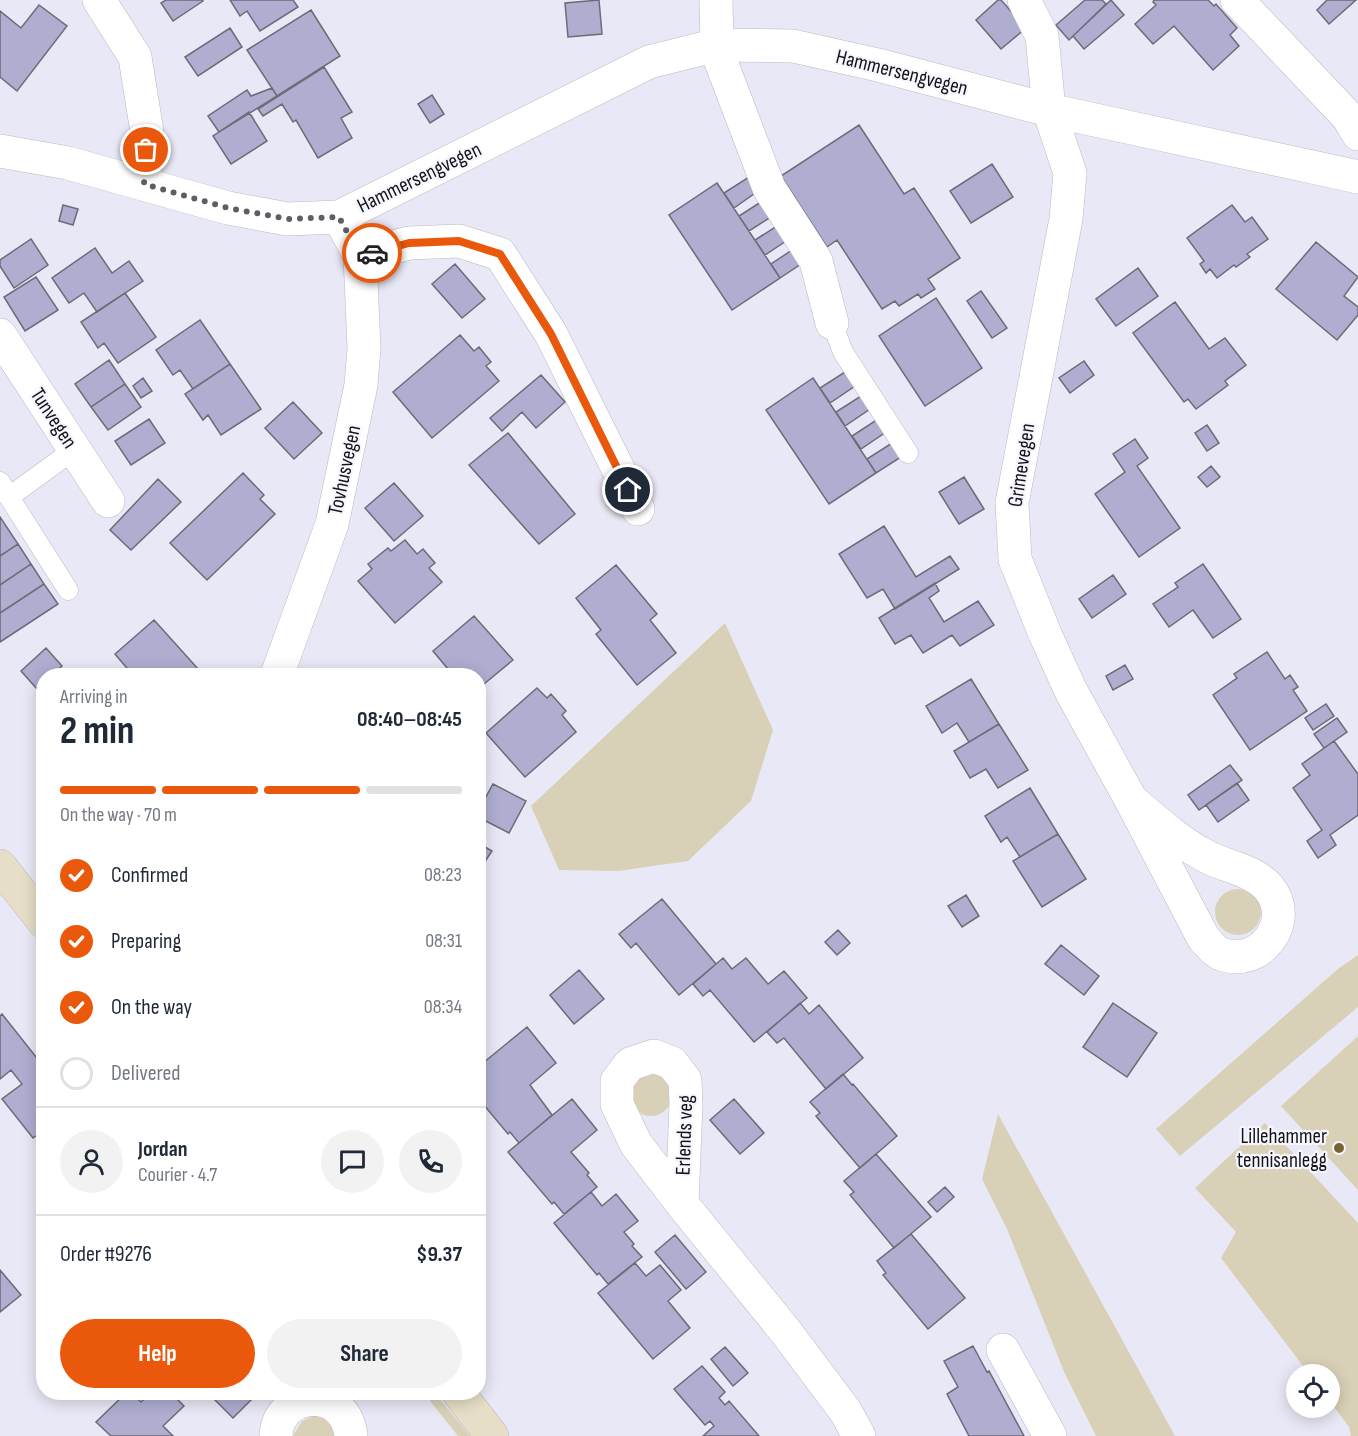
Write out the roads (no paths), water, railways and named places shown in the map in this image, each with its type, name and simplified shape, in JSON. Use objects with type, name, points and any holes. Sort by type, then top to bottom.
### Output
[{"type":"street","points":[[99,0],[135,57],[147,132],[144,184]]},
{"type":"street","points":[[716,0],[717,45],[721,62],[770,188],[816,261],[832,323]]},
{"type":"street","points":[[1024,0],[1042,36],[1049,110]]},
{"type":"street","points":[[1237,0],[1348,117],[1358,134]]},
{"type":"street","name":"Hammersengvegen","points":[[0,151],[68,164],[228,208],[288,219],[339,217],[649,62],[717,45],[793,46],[878,65],[1049,110],[1358,177]]},
{"type":"street","name":"Grimevegen","points":[[1049,110],[1070,173],[1066,219],[1012,502],[1015,559],[1071,691],[1204,939],[1220,954],[1239,957],[1259,950],[1272,939],[1277,921],[1276,903],[1269,888],[1253,876],[1204,856],[1167,830],[1131,800]]},
{"type":"street","name":"Tovhusvegen","points":[[280,668],[332,524],[361,385],[364,348],[360,256],[339,217]]},
{"type":"street","points":[[360,256],[409,243],[459,241],[500,254],[551,334],[638,509]]},
{"type":"street","name":"Tunvegen","points":[[0,335],[108,501]]},
{"type":"street","points":[[0,866],[36,912]]},
{"type":"street","name":"Erlends veg","points":[[682,1204],[786,1332],[846,1412],[859,1436]]},
{"type":"street","points":[[1003,1350],[1050,1436]]},
{"type":"street","points":[[276,1436],[280,1420],[291,1407],[307,1400]]},
{"type":"street","points":[[316,1400],[330,1402],[346,1415],[351,1436]]},
{"type":"street","points":[[464,1400],[492,1436]]},
{"type":"lane","points":[[832,323],[843,352],[908,453]]},
{"type":"lane","points":[[68,590],[4,490],[75,449]]},
{"type":"place","name":"Lillehammer tennisanlegg","points":[[1339,1148]]}]
